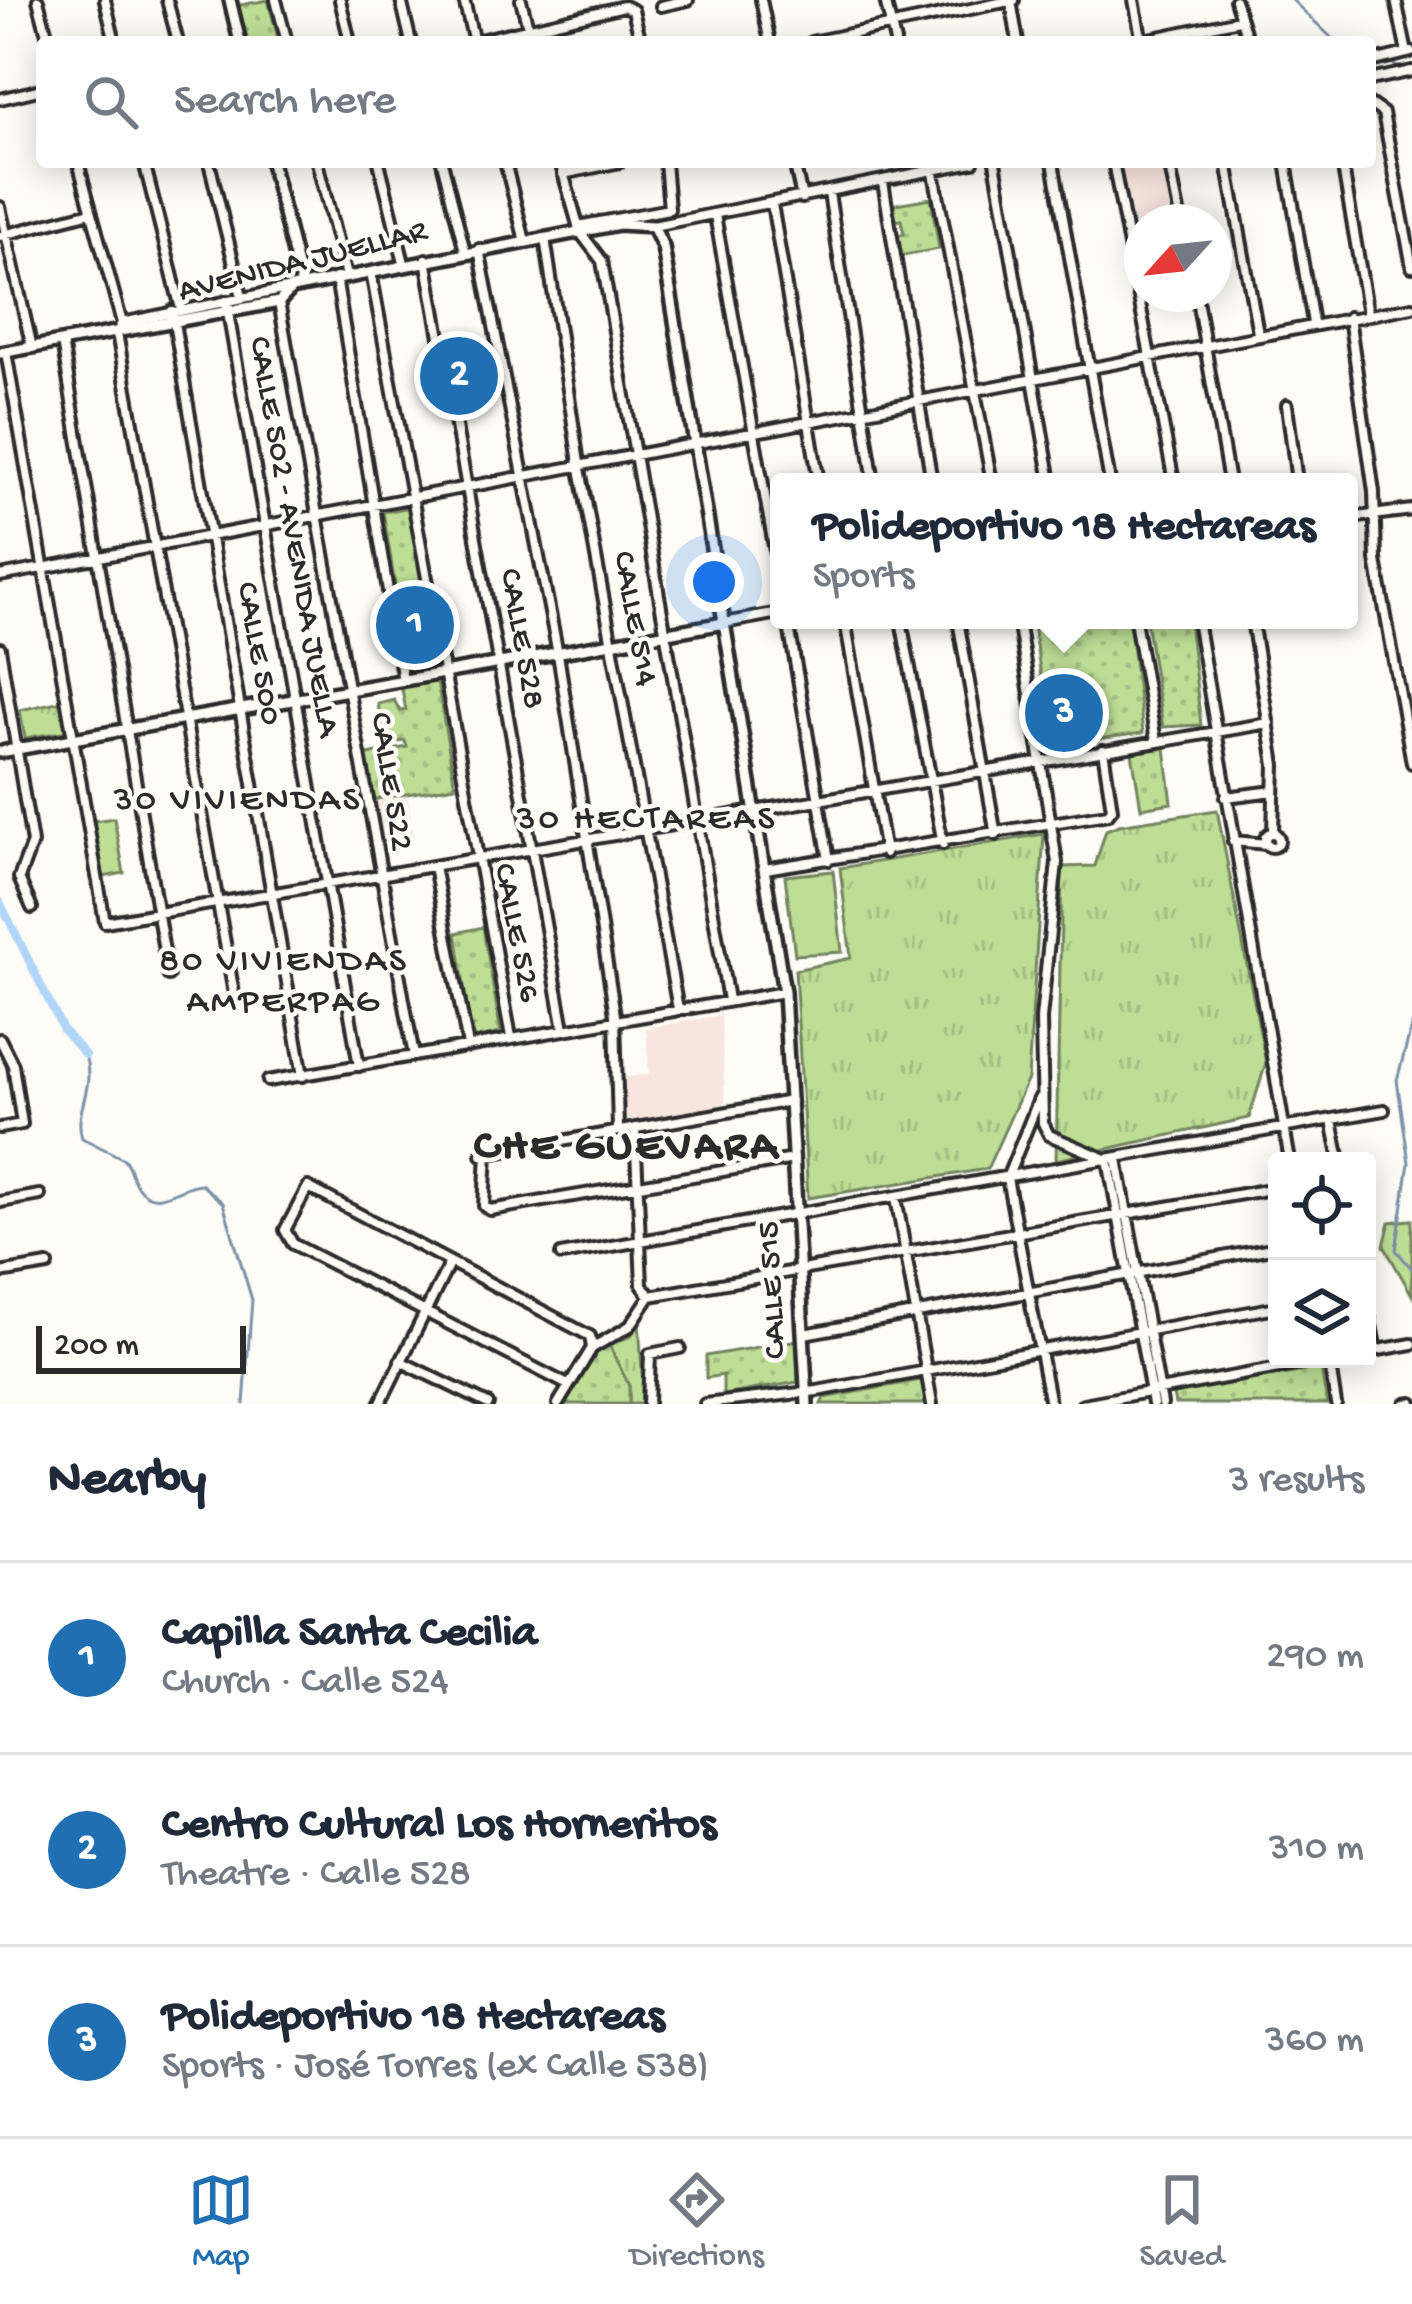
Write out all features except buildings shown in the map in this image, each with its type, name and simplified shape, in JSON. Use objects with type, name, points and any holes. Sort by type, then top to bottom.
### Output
[{"type":"street","points":[[38,0],[47,36]]},
{"type":"street","points":[[105,0],[114,36]]},
{"type":"street","points":[[167,0],[176,36]]},
{"type":"street","points":[[230,0],[239,36]]},
{"type":"street","points":[[276,0],[285,36]]},
{"type":"street","points":[[340,0],[349,36]]},
{"type":"street","points":[[401,0],[410,36]]},
{"type":"street","points":[[464,0],[472,36]]},
{"type":"street","points":[[521,0],[530,36]]},
{"type":"street","points":[[661,6],[688,0]]},
{"type":"street","points":[[761,0],[769,36]]},
{"type":"street","points":[[885,0],[894,36]]},
{"type":"street","points":[[841,36],[1012,0],[1017,36]]},
{"type":"street","points":[[1134,0],[1139,36]]},
{"type":"street","points":[[1235,0],[1246,36]]},
{"type":"street","points":[[1376,60],[1410,52],[1396,0]]},
{"type":"street","points":[[501,36],[624,6],[633,10],[640,36]]},
{"type":"street","points":[[1167,36],[1239,20]]},
{"type":"street","points":[[1376,79],[1412,71]]},
{"type":"street","points":[[0,99],[36,90]]},
{"type":"street","points":[[1376,108],[1383,113],[1412,267]]},
{"type":"street","points":[[80,168],[120,328],[236,1005]]},
{"type":"street","name":"CALLE 500","points":[[146,168],[176,314],[303,1076]]},
{"type":"street","points":[[210,168],[242,297]]},
{"type":"street","points":[[228,307],[242,297],[297,287],[272,168]]},
{"type":"street","points":[[318,168],[341,277],[372,504],[403,681]]},
{"type":"street","points":[[380,168],[404,263]]},
{"type":"street","points":[[443,168],[464,251]]},
{"type":"street","points":[[507,168],[525,241]]},
{"type":"street","points":[[562,168],[579,229],[602,261],[631,453],[668,634],[728,1000]]},
{"type":"street","points":[[563,173],[589,168]]},
{"type":"street","points":[[579,229],[669,208],[666,168]]},
{"type":"street","points":[[795,168],[802,198]]},
{"type":"street","name":"AVENIDA JUELLAR","points":[[3,353],[176,314],[279,302],[297,287],[404,263],[579,229],[629,223],[653,226],[715,215],[883,182],[928,168]]},
{"type":"street","points":[[934,168],[990,473]]},
{"type":"street","points":[[996,168],[1049,473]]},
{"type":"street","points":[[1054,168],[1108,473]]},
{"type":"street","points":[[1114,168],[1172,473]]},
{"type":"street","points":[[1170,168],[1177,204]]},
{"type":"street","points":[[1228,168],[1258,333]]},
{"type":"street","points":[[1287,168],[1313,323]]},
{"type":"street","points":[[1343,168],[1368,314]]},
{"type":"street","points":[[883,182],[930,473]]},
{"type":"street","points":[[829,193],[872,473]]},
{"type":"street","points":[[772,204],[817,473]]},
{"type":"street","points":[[0,207],[32,348]]},
{"type":"street","points":[[3,235],[91,212]]},
{"type":"street","points":[[715,215],[770,529]]},
{"type":"street","name":"CALLE 515","points":[[653,226],[663,247],[690,442],[784,992],[807,1404]]},
{"type":"street","name":"CALLE 514","points":[[545,238],[579,463],[678,1009]]},
{"type":"street","points":[[479,249],[558,654],[615,1020],[618,1130]]},
{"type":"street","name":"CALLE 528","points":[[426,259],[564,1029]]},
{"type":"street","name":"CALLE 526","points":[[370,271],[511,1037]]},
{"type":"street","name":"CALLE 522","points":[[279,302],[414,1056]]},
{"type":"street","name":"CALLE 502 - AVENIDA JUELLA","points":[[228,307],[359,1066]]},
{"type":"street","points":[[0,576],[860,408],[1412,307]]},
{"type":"street","points":[[1200,312],[1227,473]]},
{"type":"street","points":[[1349,317],[1399,699],[1412,764]]},
{"type":"street","points":[[62,342],[168,975]]},
{"type":"street","points":[[3,353],[46,568],[105,922],[1269,723]]},
{"type":"street","points":[[1287,405],[1296,473]]},
{"type":"street","points":[[1358,517],[1412,510]]},
{"type":"street","points":[[0,752],[770,615]]},
{"type":"street","points":[[790,629],[829,860]]},
{"type":"street","points":[[847,629],[885,854]]},
{"type":"street","points":[[903,629],[943,844]]},
{"type":"street","points":[[960,629],[996,835]]},
{"type":"street","points":[[1020,629],[1057,862],[1042,1019],[1046,1132],[1113,1159]]},
{"type":"street","points":[[1137,629],[1156,741]]},
{"type":"street","points":[[1198,629],[1288,1152]]},
{"type":"street","points":[[1232,841],[1279,843],[1273,832],[1269,723],[1253,629]]},
{"type":"street","points":[[0,648],[32,853],[19,878],[32,908]]},
{"type":"street","points":[[1399,699],[1412,697]]},
{"type":"street","points":[[765,869],[1099,818],[1112,809],[1102,750]]},
{"type":"street","points":[[1226,797],[1274,794]]},
{"type":"street","points":[[434,866],[468,1046]]},
{"type":"street","points":[[268,1081],[784,992]]},
{"type":"street","points":[[0,1039],[13,1065],[22,1124],[0,1128]]},
{"type":"street","points":[[1042,1090],[1006,1178],[1050,1404]]},
{"type":"street","points":[[791,1101],[484,1155],[486,1210],[794,1160]]},
{"type":"street","points":[[561,1255],[1384,1110]]},
{"type":"street","points":[[1332,1120],[1338,1152]]},
{"type":"street","points":[[558,1404],[592,1348],[630,1326],[647,1295],[635,1127]]},
{"type":"street","points":[[1113,1159],[1158,1404]]},
{"type":"street","points":[[568,1385],[293,1244],[285,1230],[308,1187],[590,1336],[592,1348]]},
{"type":"street","points":[[647,1295],[1268,1190]]},
{"type":"street","points":[[0,1202],[40,1195]]},
{"type":"street","points":[[896,1197],[932,1404]]},
{"type":"street","points":[[804,1334],[1268,1249]]},
{"type":"street","points":[[380,1404],[450,1262]]},
{"type":"street","points":[[0,1273],[48,1264]]},
{"type":"street","points":[[705,1404],[926,1371],[1268,1309]]},
{"type":"street","points":[[1376,1350],[1412,1343]]},
{"type":"street","points":[[648,1404],[647,1359],[653,1353],[680,1348]]},
{"type":"street","points":[[400,1360],[488,1404]]},
{"type":"street","points":[[1083,1404],[1279,1368]]},
{"type":"street","points":[[1330,1368],[1336,1404]]},
{"type":"shaded area","points":[[1119,168],[1162,168],[1169,204],[1125,204]]},
{"type":"shaded area","points":[[407,796],[413,832],[378,838],[372,802]]},
{"type":"shaded area","points":[[721,1015],[725,1104],[622,1122],[620,1078],[649,1074],[646,1028]]},
{"type":"green space","points":[[268,0],[277,36],[242,36],[235,6]]},
{"type":"green space","points":[[931,198],[939,249],[899,256],[896,236],[904,234],[901,220],[893,221],[890,205]]},
{"type":"green space","points":[[411,507],[437,665],[409,670],[383,512]]},
{"type":"green space","points":[[1033,629],[1130,629],[1143,733],[1052,745]]},
{"type":"green space","points":[[1147,629],[1190,629],[1201,725],[1163,727]]},
{"type":"green space","points":[[437,681],[455,786],[371,800],[363,756],[407,747],[405,741],[385,744],[385,715],[380,715],[378,704],[394,700],[400,711],[406,710],[401,685]]},
{"type":"green space","points":[[62,701],[68,731],[25,738],[20,710]]},
{"type":"green space","points":[[1165,748],[1172,803],[1141,808],[1132,753]]},
{"type":"green space","points":[[1217,810],[1266,1063],[1249,1118],[1056,1160],[1062,867],[1095,866],[1106,830],[1119,825]]},
{"type":"green space","points":[[114,818],[124,873],[103,877],[94,821]]},
{"type":"green space","points":[[1044,834],[1028,1079],[987,1169],[808,1198],[795,970],[851,958],[840,868]]},
{"type":"green space","points":[[833,871],[842,952],[795,955],[785,876]]},
{"type":"green space","points":[[483,927],[501,1033],[472,1039],[456,933]]},
{"type":"green space","points":[[1412,1220],[1412,1295],[1384,1246],[1390,1222]]},
{"type":"green space","points":[[639,1321],[644,1404],[629,1404],[629,1386],[609,1345],[631,1336]]},
{"type":"green space","points":[[798,1340],[798,1382],[723,1395],[723,1375],[706,1378],[706,1356]]},
{"type":"green space","points":[[609,1345],[629,1386],[629,1404],[565,1404],[597,1353]]},
{"type":"green space","points":[[1321,1368],[1327,1404],[1175,1404],[1173,1394]]},
{"type":"green space","points":[[921,1380],[925,1404],[821,1404],[824,1398]]},
{"type":"waterway","points":[[1292,0],[1330,36]]},
{"type":"waterway","points":[[1394,65],[1402,69]]},
{"type":"waterway","points":[[0,902],[63,1030],[85,1055]]},
{"type":"waterway","points":[[1412,1025],[1397,1080],[1409,1163],[1396,1250],[1412,1269]]},
{"type":"waterway","points":[[85,1055],[88,1079],[80,1118],[82,1138],[124,1159],[144,1194],[160,1197],[201,1184],[223,1203],[252,1300],[244,1404]]},
{"type":"place","name":"Centro Cultural Los Horneritos","points":[[459,376]]},
{"type":"place","name":"Capilla Santa Cecilia","points":[[415,625]]},
{"type":"place","name":"Polideportivo 18 Hectareas","points":[[1064,713]]},
{"type":"district","name":"30 VIVIENDAS","points":[[238,801]]},
{"type":"district","name":"30 HECTAREAS","points":[[647,820]]},
{"type":"district","name":"80 VIVIENDAS AMPERPAG","points":[[284,982]]},
{"type":"district","name":"CHE GUEVARA","points":[[627,1148]]}]
